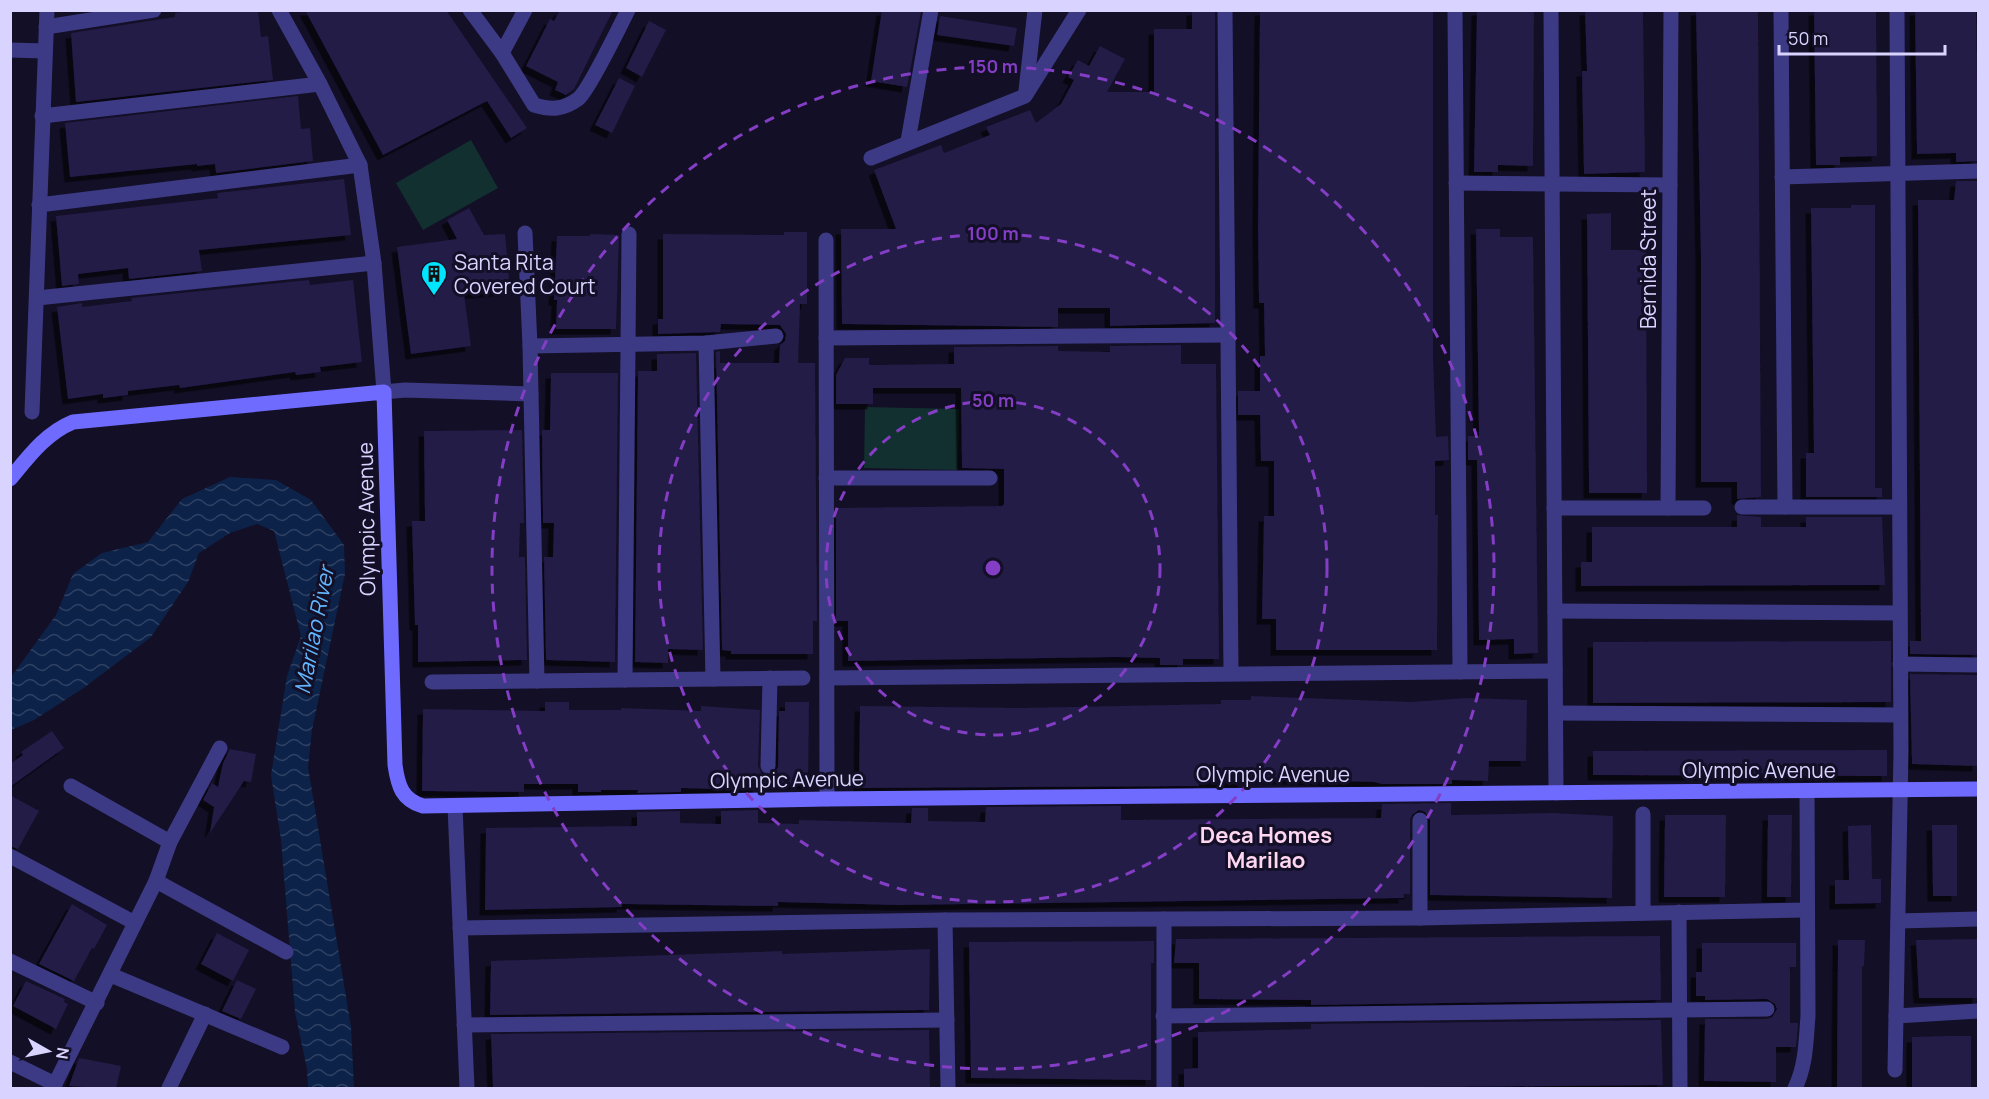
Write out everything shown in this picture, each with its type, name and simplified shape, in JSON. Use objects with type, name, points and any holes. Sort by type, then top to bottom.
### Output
[{"type":"street","points":[[32,412],[47,10]]},
{"type":"street","points":[[46,27],[154,10]]},
{"type":"street","points":[[279,10],[320,84],[360,165],[374,263],[384,392]]},
{"type":"street","points":[[470,10],[502,53],[534,105],[549,110],[565,107],[580,98],[628,10]]},
{"type":"street","points":[[502,53],[525,10]]},
{"type":"street","points":[[908,141],[931,10]]},
{"type":"street","points":[[1025,96],[1035,10]]},
{"type":"street","points":[[871,158],[908,141],[1025,96],[1079,10]]},
{"type":"street","points":[[1225,10],[1231,672]]},
{"type":"street","points":[[1455,10],[1460,672]]},
{"type":"street","points":[[1551,10],[1556,793]]},
{"type":"street","name":"Bernida Street","points":[[1668,508],[1671,10]]},
{"type":"street","points":[[1781,10],[1785,507]]},
{"type":"street","points":[[1895,1071],[1900,790],[1897,10]]},
{"type":"street","points":[[10,50],[45,51]]},
{"type":"street","points":[[42,116],[320,84]]},
{"type":"street","points":[[39,205],[360,165]]},
{"type":"street","points":[[1782,177],[1978,171]]},
{"type":"street","points":[[1456,183],[1670,185]]},
{"type":"street","points":[[525,234],[530,346],[537,681]]},
{"type":"street","points":[[625,680],[629,234]]},
{"type":"street","points":[[826,240],[827,799]]},
{"type":"street","points":[[37,298],[374,263]]},
{"type":"street","points":[[826,338],[1228,335]]},
{"type":"street","points":[[530,346],[706,343],[776,336]]},
{"type":"street","points":[[706,343],[713,679]]},
{"type":"street","points":[[10,479],[44,440],[58,428],[74,422],[405,390],[531,394]]},
{"type":"street","name":"Olympic Avenue","points":[[384,392],[391,681],[397,781],[401,791],[414,803],[455,806],[827,799],[1978,789]]},
{"type":"street","points":[[826,478],[990,478]]},
{"type":"street","points":[[1742,507],[1899,507]]},
{"type":"street","points":[[1554,508],[1704,508]]},
{"type":"street","points":[[1555,611],[1900,613]]},
{"type":"street","points":[[1900,664],[1978,665]]},
{"type":"street","points":[[827,678],[1231,672],[1555,671]]},
{"type":"street","points":[[768,766],[770,678]]},
{"type":"street","points":[[432,682],[802,678]]},
{"type":"street","points":[[1556,713],[1900,715]]},
{"type":"street","points":[[10,1062],[54,1086],[111,975],[156,880],[170,842],[220,748]]},
{"type":"street","points":[[71,786],[170,842]]},
{"type":"street","points":[[1795,1089],[1806,1050],[1808,1016],[1807,791]]},
{"type":"street","points":[[455,806],[467,1089]]},
{"type":"street","points":[[1643,814],[1643,913]]},
{"type":"street","points":[[1420,819],[1420,918]]},
{"type":"street","points":[[10,856],[135,923]]},
{"type":"street","points":[[156,880],[286,952]]},
{"type":"street","points":[[460,928],[945,920],[1420,918],[1807,910]]},
{"type":"street","points":[[1679,912],[1682,1010],[1680,1089]]},
{"type":"street","points":[[1164,919],[1164,1089]]},
{"type":"street","points":[[1898,921],[1978,919]]},
{"type":"street","points":[[945,920],[948,1089]]},
{"type":"street","points":[[10,961],[97,1003]]},
{"type":"street","points":[[111,975],[282,1047]]},
{"type":"street","points":[[1163,1016],[1767,1009]]},
{"type":"street","points":[[1896,1016],[1978,1011]]},
{"type":"street","points":[[169,1089],[205,1014]]},
{"type":"street","points":[[464,1025],[946,1020]]},
{"type":"green space","points":[[471,140],[498,188],[423,230],[396,183]]},
{"type":"green space","points":[[865,407],[959,409],[958,470],[864,468]]},
{"type":"water","name":"Marilao River","points":[[230,477],[276,480],[311,500],[344,545],[345,574],[312,730],[308,767],[351,1027],[354,1088],[308,1088],[307,1069],[295,1012],[281,840],[271,775],[287,676],[301,636],[274,531],[257,524],[230,533],[199,553],[188,582],[151,637],[85,687],[34,720],[11,730],[11,677],[56,615],[73,574],[102,553],[148,542],[182,499]]},
{"type":"building","points":[[195,10],[258,10],[261,37],[268,36],[273,80],[76,102],[71,33],[175,17],[175,13]]},
{"type":"building","points":[[305,10],[446,10],[527,128],[511,138],[487,101],[383,155]]},
{"type":"building","points":[[560,10],[613,10],[574,89],[566,95],[555,90],[558,82],[526,66],[550,19],[554,21]]},
{"type":"building","points":[[882,10],[921,12],[907,87],[871,81]]},
{"type":"building","points":[[1192,10],[1215,10],[1215,323],[1110,326],[1110,308],[1058,308],[1058,327],[842,324],[841,229],[896,229],[874,170],[941,145],[944,153],[990,135],[986,127],[1030,110],[1036,123],[1061,104],[1074,80],[1068,77],[1078,60],[1089,66],[1100,46],[1125,59],[1107,92],[1154,92],[1154,29],[1192,29]]},
{"type":"building","points":[[1260,10],[1433,10],[1433,356],[1436,437],[1448,436],[1449,460],[1435,461],[1435,515],[1438,515],[1437,650],[1276,650],[1276,619],[1262,619],[1264,516],[1274,516],[1274,461],[1261,461],[1260,415],[1238,415],[1238,391],[1260,391],[1260,356],[1265,356],[1264,303],[1259,303]]},
{"type":"building","points":[[1477,10],[1534,10],[1533,166],[1498,165],[1498,172],[1474,172]]},
{"type":"building","points":[[1585,10],[1643,10],[1645,172],[1584,174],[1582,71],[1587,71]]},
{"type":"building","points":[[1696,10],[1758,10],[1761,497],[1737,499],[1737,482],[1701,482],[1701,259]]},
{"type":"building","points":[[1814,10],[1876,10],[1877,156],[1840,157],[1840,165],[1816,165]]},
{"type":"building","points":[[1915,10],[1976,10],[1978,161],[1956,162],[1956,153],[1917,154]]},
{"type":"building","points":[[940,16],[1017,28],[1014,46],[937,35]]},
{"type":"building","points":[[649,21],[666,30],[642,77],[626,68]]},
{"type":"building","points":[[619,78],[635,86],[612,133],[595,125]]},
{"type":"building","points":[[298,96],[301,129],[310,128],[313,161],[216,173],[215,164],[197,166],[197,164],[70,177],[65,123]]},
{"type":"building","points":[[344,179],[351,235],[199,250],[202,271],[129,279],[128,268],[78,274],[79,284],[62,286],[56,216],[218,198],[217,193]]},
{"type":"building","points":[[1956,181],[1978,181],[1978,655],[1910,654],[1910,641],[1921,641],[1918,200],[1954,200]]},
{"type":"building","points":[[1851,205],[1875,205],[1875,488],[1882,488],[1882,497],[1806,497],[1806,453],[1814,453],[1811,208],[1851,208]]},
{"type":"building","name":"Santa Rita Covered Court","points":[[469,208],[484,235],[505,234],[510,290],[464,294],[471,346],[411,354],[397,247],[457,239],[447,220]]},
{"type":"building","points":[[1611,213],[1611,250],[1646,250],[1647,493],[1589,493],[1587,214]]},
{"type":"building","points":[[1476,229],[1500,229],[1500,237],[1533,237],[1538,653],[1514,654],[1514,639],[1479,640],[1477,460],[1468,460],[1468,436],[1479,436]]},
{"type":"building","points":[[784,232],[807,232],[807,304],[800,304],[798,363],[815,363],[817,621],[813,621],[813,654],[731,654],[731,651],[722,650],[716,352],[720,351],[720,363],[779,363],[780,345],[785,341],[786,334],[780,325],[721,324],[720,332],[658,334],[658,319],[663,319],[663,234],[784,235]]},
{"type":"building","points":[[590,234],[619,235],[616,329],[556,329],[557,300],[554,300],[557,236],[590,236]]},
{"type":"building","points":[[309,280],[310,285],[353,280],[362,362],[320,367],[321,372],[296,375],[295,372],[180,388],[179,385],[128,391],[128,395],[103,398],[103,394],[68,399],[57,307],[82,303],[82,307],[132,301],[131,298]]},
{"type":"building","points":[[1181,345],[1181,364],[1216,364],[1219,659],[1183,659],[1183,665],[1160,665],[1160,658],[1116,657],[848,661],[848,621],[836,621],[836,508],[1002,506],[1004,504],[1004,469],[962,468],[961,388],[873,388],[873,404],[836,404],[836,375],[845,358],[869,358],[869,365],[954,364],[954,347],[1058,346],[1058,351],[1110,352],[1110,346]]},
{"type":"building","points":[[696,353],[703,650],[668,649],[668,663],[635,662],[638,371],[657,371],[657,354]]},
{"type":"building","points":[[551,373],[618,373],[615,662],[546,660],[544,557],[553,557],[554,523],[543,523],[542,430],[550,430]]},
{"type":"building","points":[[522,430],[524,523],[520,523],[519,557],[525,557],[527,660],[418,662],[412,521],[425,521],[424,431]]},
{"type":"building","points":[[1737,515],[1761,517],[1761,527],[1806,527],[1806,517],[1882,517],[1885,585],[1581,586],[1581,562],[1592,562],[1592,527],[1737,527]]},
{"type":"building","points":[[1891,641],[1891,702],[1593,703],[1593,642]]},
{"type":"building","points":[[1910,674],[1978,675],[1978,766],[1912,764]]},
{"type":"building","points":[[1251,696],[1411,702],[1466,698],[1527,700],[1526,761],[1489,761],[1488,781],[1452,780],[1452,784],[1382,784],[1243,778],[1243,782],[1199,782],[1199,786],[859,788],[860,706],[1020,708],[1221,704],[1221,700],[1251,700]]},
{"type":"building","points":[[545,702],[569,702],[569,710],[621,710],[621,708],[701,711],[701,706],[760,710],[758,766],[762,774],[768,776],[773,774],[778,767],[779,711],[785,711],[785,702],[809,702],[808,784],[758,784],[758,790],[681,788],[681,792],[637,793],[638,790],[578,792],[578,784],[524,784],[524,792],[422,791],[423,709],[545,711]]},
{"type":"building","points":[[52,731],[64,748],[10,787],[10,764],[23,755],[21,752]]},
{"type":"building","points":[[230,749],[256,754],[251,782],[244,781],[210,833],[214,807],[203,800],[212,783],[218,787],[223,763]]},
{"type":"building","points":[[1887,750],[1887,776],[1593,775],[1593,751]]},
{"type":"building","points":[[10,795],[39,811],[18,849],[10,846]]},
{"type":"building","points":[[1451,803],[1451,815],[1552,813],[1613,816],[1612,898],[1430,895],[1430,820],[1425,812],[1419,810],[1410,819],[1410,894],[1404,894],[1404,898],[899,905],[778,902],[778,906],[622,904],[622,907],[485,910],[486,828],[637,826],[637,812],[680,811],[680,823],[721,824],[721,811],[758,810],[758,823],[799,824],[799,820],[911,823],[912,808],[928,808],[928,821],[985,822],[986,807],[1121,806],[1121,820],[1381,818],[1382,804]]},
{"type":"building","points":[[1665,815],[1726,815],[1725,897],[1664,897]]},
{"type":"building","points":[[1768,815],[1792,815],[1791,897],[1767,897]]},
{"type":"building","points":[[1871,825],[1872,879],[1881,879],[1881,903],[1835,904],[1835,880],[1849,880],[1848,826]]},
{"type":"building","points":[[1932,825],[1957,825],[1957,896],[1933,896]]},
{"type":"building","points":[[72,904],[107,925],[74,981],[39,964]]},
{"type":"building","points":[[217,933],[249,950],[233,981],[201,964]]},
{"type":"building","points":[[1660,936],[1661,1000],[1311,1005],[1311,1000],[1199,999],[1199,963],[1174,963],[1176,939]]},
{"type":"building","points":[[1978,939],[1978,998],[1919,998],[1916,940]]},
{"type":"building","points":[[1838,940],[1865,940],[1864,966],[1862,966],[1862,1089],[1837,1089]]},
{"type":"building","points":[[1154,941],[1154,963],[1151,963],[1151,1080],[971,1078],[969,942]]},
{"type":"building","points":[[1702,943],[1796,943],[1796,967],[1790,967],[1790,1023],[1798,1023],[1796,1047],[1776,1047],[1776,1082],[1704,1081],[1705,1019],[1767,1019],[1772,1017],[1777,1009],[1775,1004],[1767,999],[1705,1000],[1705,996],[1696,996],[1696,972],[1702,972]]},
{"type":"building","points":[[930,949],[929,1010],[490,1015],[491,961],[782,951],[782,954]]},
{"type":"building","points":[[237,980],[256,989],[241,1019],[222,1011]]},
{"type":"building","points":[[26,981],[65,999],[64,1002],[68,1004],[56,1029],[13,1006]]},
{"type":"building","points":[[1661,1020],[1663,1085],[1184,1089],[1184,1069],[1198,1068],[1198,1032],[1311,1029],[1311,1024]]},
{"type":"building","points":[[929,1030],[930,1089],[493,1089],[491,1034]]},
{"type":"building","points":[[1971,1036],[1971,1089],[1912,1089],[1912,1037]]},
{"type":"building","points":[[79,1058],[121,1066],[116,1089],[69,1086]]},
{"type":"place","name":"Santa Rita Covered Court","points":[[434,297]]},
{"type":"district","name":"Deca Homes Marilao","points":[[1266,848]]}]
